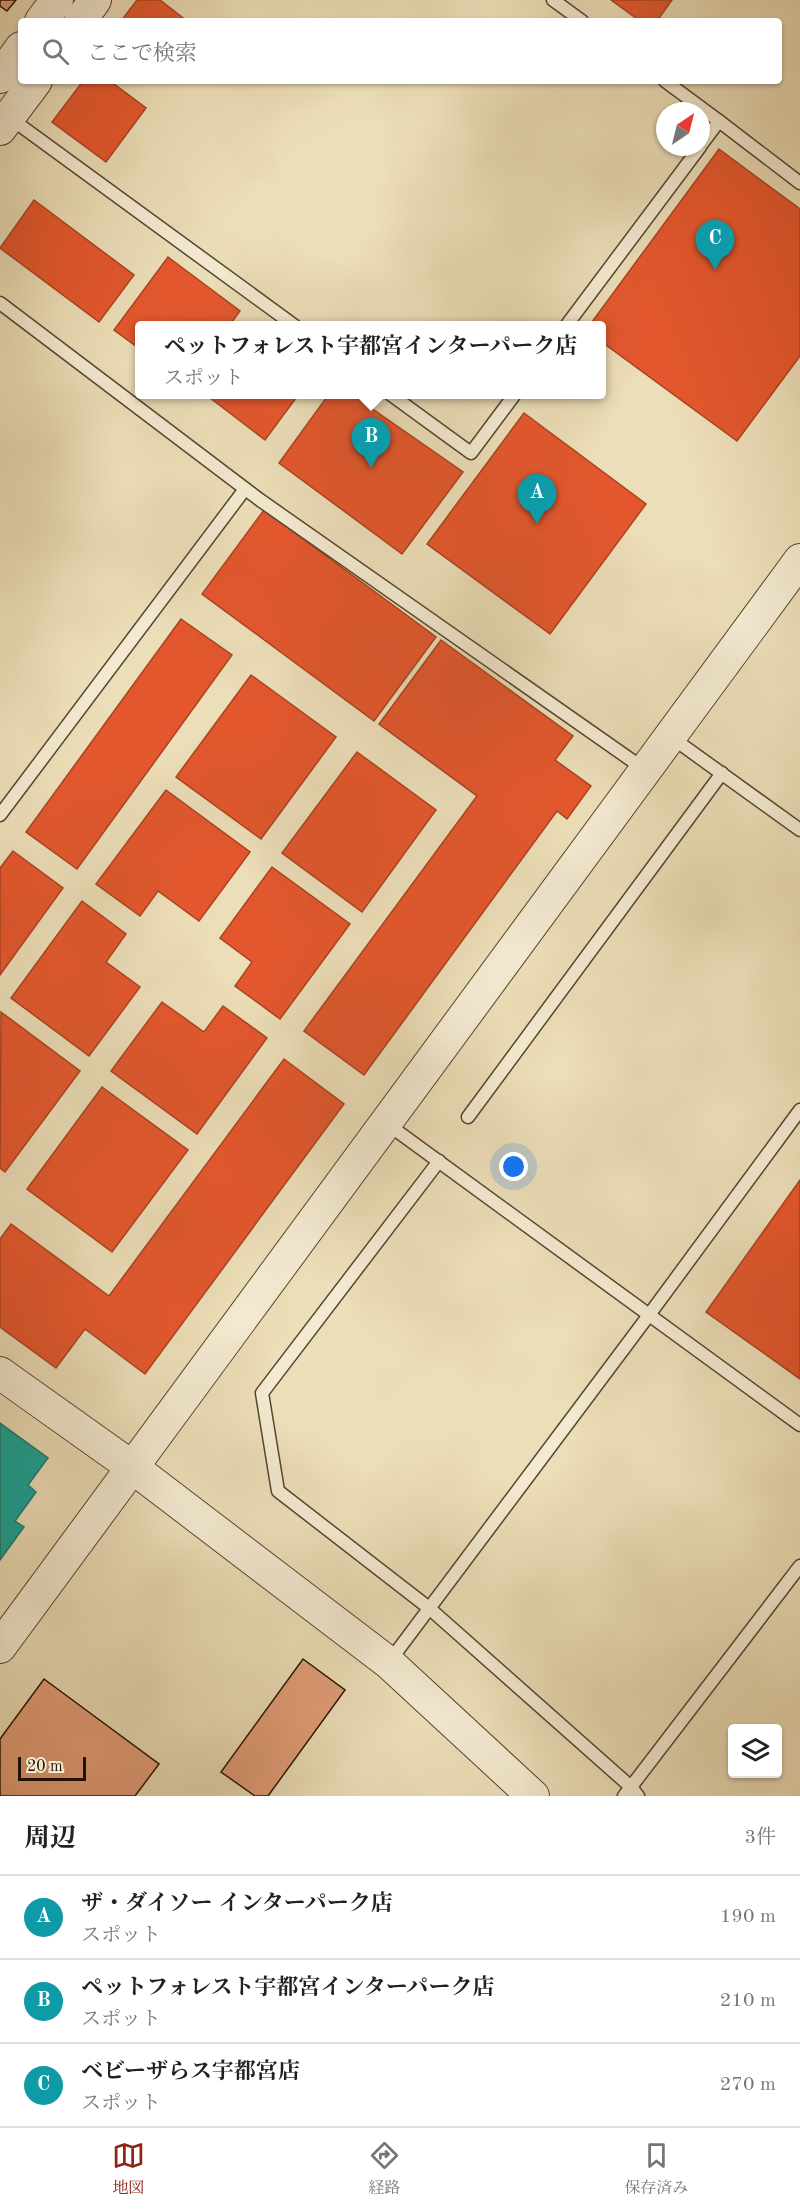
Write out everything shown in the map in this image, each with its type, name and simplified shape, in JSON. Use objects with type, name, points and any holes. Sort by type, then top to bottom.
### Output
[{"type":"street","points":[[43,18],[57,0]]},
{"type":"street","points":[[82,18],[95,0]]},
{"type":"street","points":[[0,77],[18,52]]},
{"type":"street","points":[[4,123],[34,84]]},
{"type":"street","points":[[0,1647],[800,560]]},
{"type":"street","points":[[0,1373],[132,1467],[388,1663],[534,1796]]},
{"type":"lane","points":[[553,0],[578,18]]},
{"type":"lane","points":[[669,84],[800,183]]},
{"type":"lane","points":[[710,133],[719,121]]},
{"type":"lane","points":[[4,123],[288,321]]},
{"type":"lane","points":[[570,321],[693,156]]},
{"type":"lane","points":[[0,303],[245,489],[645,770]]},
{"type":"lane","points":[[397,399],[471,453],[511,399]]},
{"type":"lane","points":[[0,815],[245,489]]},
{"type":"lane","points":[[670,736],[800,831]]},
{"type":"lane","points":[[468,1117],[722,773]]},
{"type":"lane","points":[[388,1663],[800,1110]]},
{"type":"lane","points":[[386,1123],[800,1425]]},
{"type":"lane","points":[[439,1161],[262,1393],[278,1491],[429,1608],[631,1793],[800,1566]]},
{"type":"building: 商業","points":[[137,0],[160,0],[183,18],[123,18]]},
{"type":"building: 商業","points":[[611,0],[672,0],[659,18],[636,18]]},
{"type":"building: 商業","points":[[81,84],[114,84],[146,108],[106,162],[52,122]]},
{"type":"building: 商業","points":[[719,149],[800,209],[800,356],[737,441],[606,345],[606,321],[593,321]]},
{"type":"building: 商業","points":[[34,200],[134,275],[99,322],[0,248]]},
{"type":"building: 商業","points":[[168,257],[240,311],[233,321],[135,321],[135,345],[114,330]]},
{"type":"building: 商業","points":[[212,399],[295,399],[265,440]]},
{"type":"building: 商業","points":[[325,399],[358,399],[463,472],[402,554],[279,463]]},
{"type":"building: 商業","points":[[524,413],[646,504],[550,634],[427,544]]},
{"type":"building: 商業","points":[[264,510],[436,637],[374,721],[202,594]]},
{"type":"building: 商業","points":[[181,619],[232,655],[77,869],[26,832]]},
{"type":"building: 商業","points":[[441,640],[573,736],[555,760],[591,786],[567,819],[557,811],[364,1075],[304,1031],[477,796],[379,724]]},
{"type":"building: 商業","points":[[251,675],[336,737],[261,839],[176,777]]},
{"type":"building: 商業","points":[[357,752],[436,810],[362,912],[282,853]]},
{"type":"building: 商業","points":[[166,790],[250,852],[199,921],[158,891],[140,916],[96,884]]},
{"type":"building: 商業","points":[[13,851],[63,888],[0,975],[0,868]]},
{"type":"building: 商業","points":[[272,867],[350,924],[280,1019],[235,986],[252,962],[220,938]]},
{"type":"building: 商業","points":[[82,901],[126,934],[106,962],[140,987],[89,1056],[11,998]]},
{"type":"building: 商業","points":[[162,1002],[204,1032],[223,1006],[267,1038],[197,1134],[111,1071]]},
{"type":"building: 商業","points":[[1,1012],[80,1071],[5,1172],[0,1168]]},
{"type":"building: 商業","points":[[284,1059],[344,1104],[145,1374],[85,1329],[56,1368],[0,1327],[0,1239],[11,1224],[109,1296]]},
{"type":"building: 商業","points":[[102,1087],[188,1150],[112,1252],[27,1189]]},
{"type":"building: 商業","points":[[800,1180],[800,1379],[706,1312]]},
{"type":"building: 公共","points":[[0,1423],[48,1458],[28,1485],[36,1492],[15,1521],[24,1527],[0,1560]]},
{"type":"building: その他","points":[[0,0],[16,0],[7,11],[0,6]]},
{"type":"building: その他","points":[[303,1659],[345,1690],[268,1796],[255,1796],[221,1772]]},
{"type":"building: その他","points":[[44,1679],[159,1764],[135,1796],[0,1796],[0,1739]]},
{"type":"place","name":"ベビーザらス宇都宮店","points":[[715,270]]},
{"type":"place","name":"ペットフォレスト宇都宮インターパーク店","points":[[371,468]]},
{"type":"place","name":"ザ・ダイソー インターパーク店","points":[[537,524]]}]
